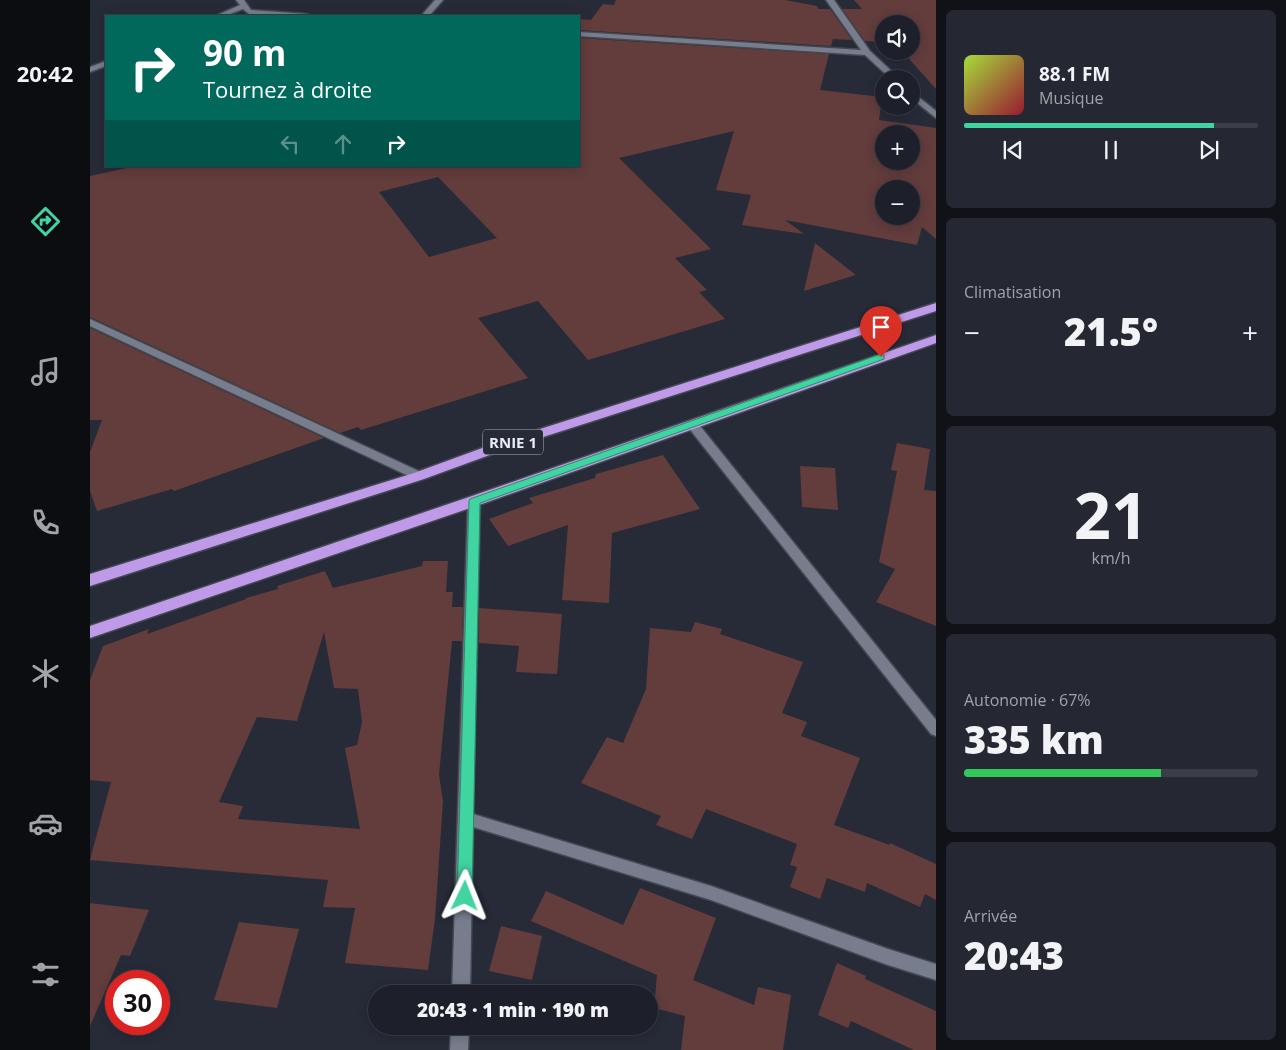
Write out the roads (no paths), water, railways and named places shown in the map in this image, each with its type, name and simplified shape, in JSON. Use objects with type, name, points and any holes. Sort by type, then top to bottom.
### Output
[{"type":"highway","name":"RNIE 1","points":[[90,580],[419,476],[510,443],[936,307]]},
{"type":"highway","name":"RNIE 1","points":[[90,632],[474,501],[936,338]]},
{"type":"street","points":[[426,15],[439,0]]},
{"type":"street","points":[[830,0],[867,53],[886,70]]},
{"type":"street","points":[[221,15],[241,3],[249,12],[292,15]]},
{"type":"street","points":[[580,34],[867,53]]},
{"type":"street","points":[[90,70],[105,63]]},
{"type":"street","points":[[920,101],[936,115]]},
{"type":"street","points":[[90,322],[419,476]]},
{"type":"street","points":[[692,424],[936,730]]},
{"type":"street","points":[[461,985],[474,501]]},
{"type":"street","points":[[467,818],[582,855],[661,877],[746,905],[904,963],[936,972]]},
{"type":"street","points":[[460,1035],[460,1050]]}]
